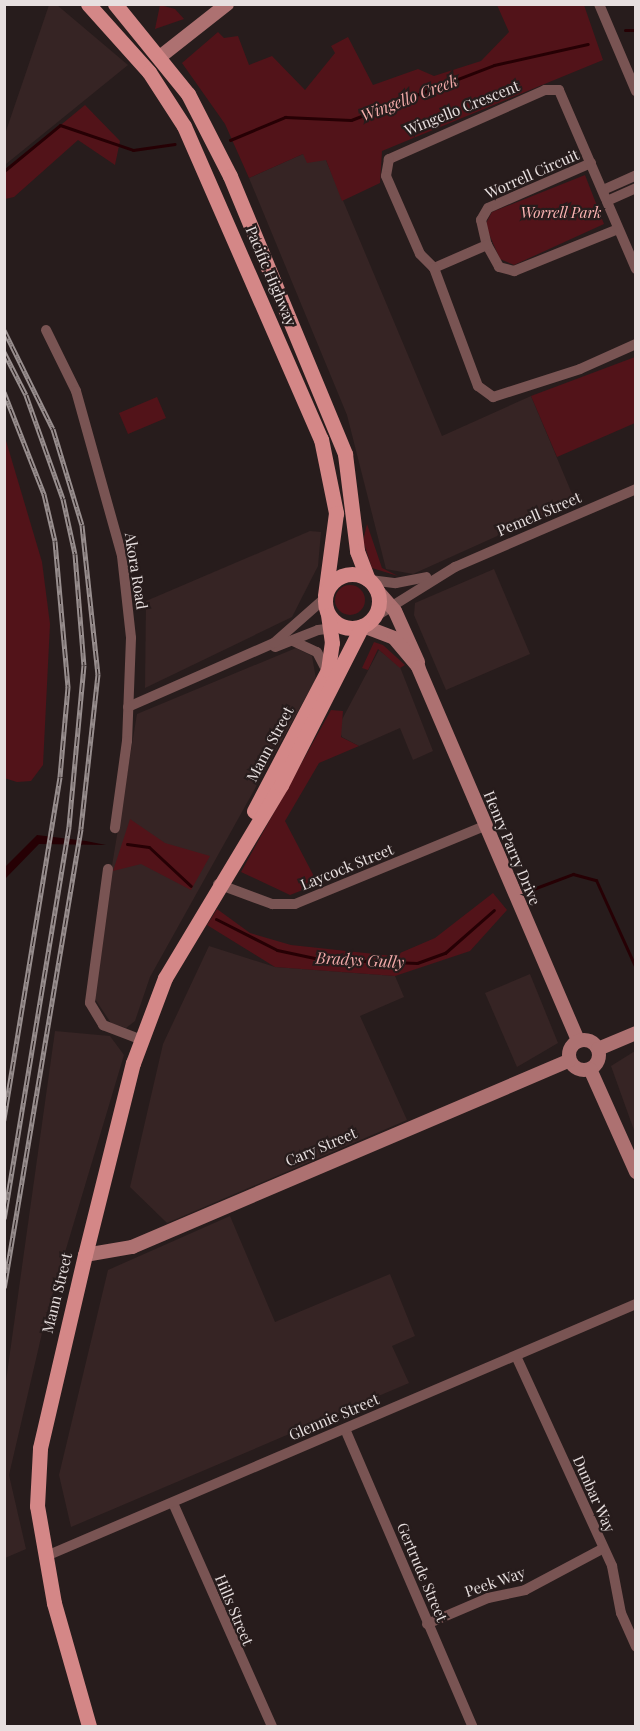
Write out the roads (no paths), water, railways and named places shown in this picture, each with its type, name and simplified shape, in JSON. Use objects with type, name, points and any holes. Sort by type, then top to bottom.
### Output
[{"type":"main road","name":"Pacific Highway","points":[[87,4],[149,72],[203,161],[329,459],[336,528],[325,596]]},
{"type":"main road","name":"Pacific Highway","points":[[115,4],[161,56],[230,176],[345,454],[357,550],[371,582]]},
{"type":"main road","points":[[203,161],[190,118],[159,69],[161,56],[227,4]]},
{"type":"main road","points":[[343,576],[371,582],[379,605],[366,623],[335,623],[325,596],[343,576]]},
{"type":"main road","name":"Henry Parry Drive","points":[[371,582],[391,604],[414,644],[418,668],[578,1041]]},
{"type":"main road","name":"Mann Street","points":[[88,1726],[44,1557],[38,1506],[40,1448],[85,1255],[140,1039],[165,978],[218,884],[326,675],[335,623]]},
{"type":"main road","name":"Henry Parry Drive","points":[[366,623],[394,638],[418,668]]},
{"type":"main road","name":"Mann Street","points":[[218,884],[281,785],[366,623]]},
{"type":"main road","points":[[598,1049],[636,1033]]},
{"type":"main road","points":[[578,1041],[592,1042],[598,1049],[599,1059],[590,1069],[580,1071],[569,1061],[568,1052],[578,1041]]},
{"type":"main road","name":"Cary Street","points":[[85,1255],[132,1247],[569,1061]]},
{"type":"main road","points":[[590,1069],[636,1172]]},
{"type":"street","points":[[599,4],[636,91]]},
{"type":"street","name":"Wingello Crescent","points":[[636,268],[559,90],[545,90],[402,149],[389,159],[386,176],[420,254],[434,268],[478,386],[493,397],[636,344]]},
{"type":"street","name":"Worrell Circuit","points":[[591,164],[488,208],[481,220],[487,245],[499,267],[514,271],[618,229]]},
{"type":"street","points":[[603,190],[636,175]]},
{"type":"street","points":[[608,201],[636,188]]},
{"type":"street","points":[[434,268],[487,245]]},
{"type":"street","name":"Akora Road","points":[[46,330],[76,391],[122,556],[131,638],[128,707],[115,828]]},
{"type":"street","name":"Pemell Street","points":[[366,623],[391,604],[455,567],[636,489]]},
{"type":"street","name":"Pemell Street","points":[[371,582],[403,582],[455,567]]},
{"type":"street","points":[[252,654],[292,630],[325,596]]},
{"type":"street","points":[[128,707],[252,654],[293,641],[335,623]]},
{"type":"street","points":[[293,641],[317,652],[326,675]]},
{"type":"street","name":"Laycock Street","points":[[218,884],[272,904],[295,904],[484,826]]},
{"type":"street","points":[[108,869],[90,1003],[103,1025],[140,1039]]},
{"type":"street","name":"Glennie Street","points":[[44,1557],[636,1304]]},
{"type":"street","name":"Dunbar Way","points":[[516,1356],[602,1549],[636,1647]]},
{"type":"street","name":"Gertrude Street","points":[[345,1429],[472,1726]]},
{"type":"street","name":"Hills Street","points":[[172,1503],[273,1726]]},
{"type":"street","name":"Peek Way","points":[[427,1624],[488,1598],[525,1590],[602,1549]]},
{"type":"waterway","name":"Wingello Creek","points":[[625,30],[636,30]]},
{"type":"waterway","name":"Wingello Creek","points":[[230,140],[285,117],[351,120],[494,65],[588,44]]},
{"type":"waterway","name":"Wingello Creek","points":[[4,171],[60,125],[133,150],[175,144]]},
{"type":"waterway","name":"Bradys Gully","points":[[127,844],[149,847],[191,886]]},
{"type":"waterway","name":"Bradys Gully","points":[[533,889],[573,874],[596,880],[636,968]]},
{"type":"waterway","name":"Bradys Gully","points":[[216,919],[277,950],[319,959],[417,963],[445,953],[494,910]]},
{"type":"railway","points":[[4,330],[53,429],[82,525],[98,674],[81,829],[4,1288]]},
{"type":"railway","points":[[4,352],[26,395],[63,499],[75,554],[84,665],[69,827],[4,1219]]},
{"type":"railway","points":[[4,392],[44,494],[55,541],[68,687],[60,777],[4,1120]]},
{"type":"park label","name":"Worrell Park","points":[[561,213]]}]
